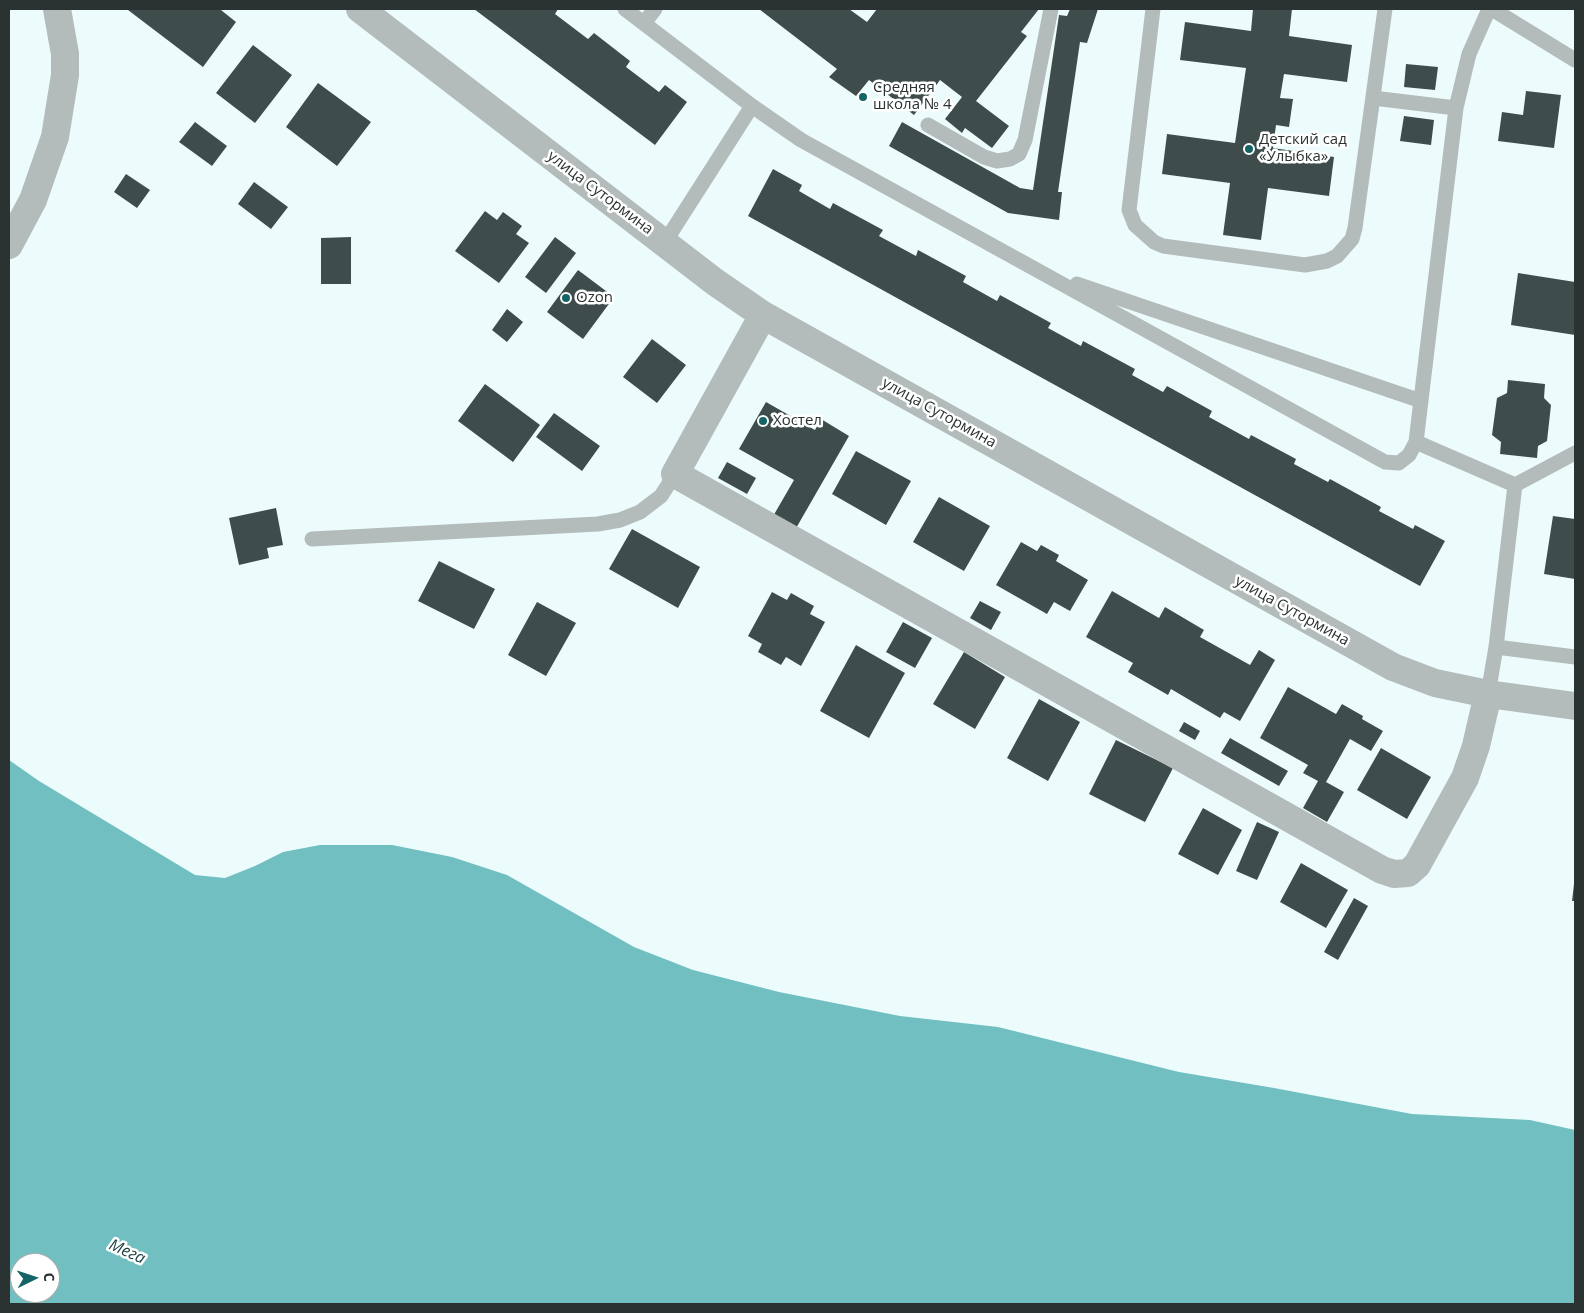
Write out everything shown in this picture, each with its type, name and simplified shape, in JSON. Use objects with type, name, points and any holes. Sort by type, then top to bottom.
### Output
[{"type":"street","points":[[9,245],[33,200],[55,137],[65,75],[65,54],[57,9]]},
{"type":"street","name":"улица Сутормина","points":[[360,9],[716,282],[763,315],[1393,667],[1434,683],[1488,694],[1575,706]]},
{"type":"street","points":[[763,315],[675,474],[1373,865],[1394,874],[1408,873],[1417,865],[1465,778],[1476,746],[1488,694]]},
{"type":"lane","points":[[625,9],[752,106],[801,140],[1385,462],[1399,463],[1409,455],[1416,442],[1456,108],[1469,54],[1490,9],[1575,60]]},
{"type":"lane","points":[[644,23],[655,9]]},
{"type":"lane","points":[[928,125],[984,157],[997,161],[1010,159],[1019,154],[1025,140],[1039,61],[1051,9]]},
{"type":"lane","points":[[1153,9],[1129,210],[1135,225],[1154,242],[1163,246],[1304,265],[1327,261],[1337,256],[1352,239],[1385,9]]},
{"type":"lane","points":[[1373,98],[1456,108]]},
{"type":"lane","points":[[665,242],[752,106]]},
{"type":"lane","points":[[1040,272],[1421,400]]},
{"type":"lane","points":[[1416,442],[1515,485]]},
{"type":"lane","points":[[1515,485],[1575,453]]},
{"type":"lane","points":[[312,539],[598,524],[620,520],[640,512],[661,496],[675,474]]},
{"type":"lane","points":[[1488,694],[1496,646],[1515,485]]},
{"type":"lane","points":[[1496,646],[1575,656]]},
{"type":"water","name":"Мега","points":[[9,760],[39,781],[195,875],[225,878],[283,852],[320,845],[392,845],[452,857],[507,875],[634,947],[693,970],[779,992],[900,1016],[998,1027],[1179,1072],[1412,1114],[1530,1120],[1575,1130],[1575,1304],[9,1304]]},
{"type":"building","points":[[222,9],[236,22],[203,67],[128,10]]},
{"type":"building","points":[[474,9],[558,9],[555,14],[588,39],[594,33],[630,61],[626,67],[659,92],[665,85],[687,102],[655,145]]},
{"type":"building","points":[[759,9],[849,9],[867,22],[877,9],[1039,9],[1021,32],[1027,36],[976,101],[1009,126],[992,148],[965,128],[962,133],[945,119],[962,97],[940,80],[914,115],[869,80],[856,96],[829,77],[837,69]]},
{"type":"building","points":[[1070,9],[1098,9],[1087,43],[1080,42],[1058,192],[1062,192],[1059,220],[1008,213],[889,146],[902,122],[1020,188],[1033,190],[1059,15],[1067,16]]},
{"type":"building","points":[[1253,9],[1292,9],[1289,36],[1352,45],[1347,82],[1284,74],[1280,98],[1293,99],[1289,127],[1276,125],[1273,148],[1334,157],[1329,196],[1268,188],[1261,240],[1223,235],[1230,183],[1162,174],[1167,134],[1235,143],[1246,68],[1180,60],[1185,22],[1251,31]]},
{"type":"building","points":[[253,45],[292,75],[255,123],[216,93]]},
{"type":"building","points":[[1406,64],[1438,67],[1435,90],[1404,87]]},
{"type":"building","points":[[318,83],[371,122],[337,166],[286,127]]},
{"type":"building","points":[[1526,91],[1561,95],[1554,148],[1498,141],[1502,112],[1523,115]]},
{"type":"building","points":[[1404,116],[1434,120],[1431,145],[1400,141]]},
{"type":"building","points":[[195,122],[227,146],[212,166],[179,142]]},
{"type":"building","points":[[773,169],[802,185],[799,191],[830,209],[833,203],[883,230],[879,236],[916,256],[918,250],[966,276],[963,282],[997,301],[1000,295],[1051,323],[1048,328],[1081,346],[1083,341],[1135,369],[1132,375],[1163,392],[1167,386],[1212,411],[1209,417],[1249,439],[1251,435],[1296,459],[1294,464],[1328,482],[1330,479],[1381,507],[1379,511],[1413,529],[1415,525],[1445,541],[1420,586],[748,216]]},
{"type":"building","points":[[126,174],[150,190],[137,208],[114,192]]},
{"type":"building","points":[[254,182],[288,207],[271,229],[238,204]]},
{"type":"building","points":[[485,211],[497,220],[503,212],[522,226],[516,234],[529,243],[499,283],[455,251]]},
{"type":"building","points":[[351,237],[351,284],[321,284],[321,238]]},
{"type":"building","points":[[555,237],[576,253],[546,293],[525,277]]},
{"type":"building","points":[[578,270],[614,297],[583,339],[547,312]]},
{"type":"building","points":[[1518,273],[1575,282],[1575,335],[1511,325]]},
{"type":"building","points":[[507,309],[523,322],[507,342],[492,330]]},
{"type":"building","points":[[652,339],[686,365],[657,403],[623,377]]},
{"type":"building","points":[[1508,380],[1545,384],[1544,398],[1551,405],[1547,441],[1538,446],[1537,458],[1500,454],[1501,442],[1492,435],[1497,398],[1507,393]]},
{"type":"building","points":[[485,384],[540,425],[513,462],[458,421]]},
{"type":"building","points":[[766,402],[815,430],[821,419],[849,436],[795,530],[772,518],[794,480],[739,449]]},
{"type":"building","points":[[554,413],[600,446],[582,471],[536,437]]},
{"type":"building","points":[[856,451],[911,481],[886,525],[832,494]]},
{"type":"building","points":[[727,462],[756,478],[747,494],[718,478]]},
{"type":"building","points":[[939,497],[990,526],[964,571],[913,542]]},
{"type":"building","points":[[276,508],[283,545],[267,548],[269,558],[239,565],[229,518]]},
{"type":"building","points":[[1553,516],[1575,519],[1575,579],[1544,574]]},
{"type":"building","points":[[632,529],[700,567],[678,608],[609,569]]},
{"type":"building","points":[[1021,542],[1037,551],[1041,545],[1059,555],[1056,561],[1088,580],[1070,611],[1054,602],[1047,614],[996,585]]},
{"type":"building","points":[[439,561],[495,589],[474,629],[418,601]]},
{"type":"building","points":[[1112,591],[1159,618],[1165,607],[1204,630],[1200,637],[1250,665],[1259,650],[1275,660],[1240,721],[1224,712],[1220,718],[1171,689],[1168,695],[1128,672],[1133,663],[1086,637]]},
{"type":"building","points":[[772,592],[787,600],[791,593],[814,606],[810,614],[825,622],[801,666],[786,657],[781,665],[758,652],[762,644],[748,636]]},
{"type":"building","points":[[980,601],[1001,612],[991,630],[970,618]]},
{"type":"building","points":[[537,602],[576,623],[546,676],[508,655]]},
{"type":"building","points":[[903,622],[932,638],[915,668],[886,652]]},
{"type":"building","points":[[856,645],[905,673],[869,738],[820,711]]},
{"type":"building","points":[[964,652],[1005,677],[975,729],[933,704]]},
{"type":"building","points":[[1288,687],[1336,714],[1342,704],[1363,716],[1362,719],[1383,731],[1371,751],[1350,739],[1326,782],[1344,792],[1327,822],[1303,808],[1318,781],[1303,773],[1308,765],[1260,738]]},
{"type":"building","points":[[1039,699],[1080,722],[1048,781],[1007,758]]},
{"type":"building","points":[[1184,722],[1200,731],[1195,740],[1179,731]]},
{"type":"building","points":[[1230,738],[1288,771],[1279,786],[1221,753]]},
{"type":"building","points":[[1116,740],[1173,768],[1145,822],[1089,794]]},
{"type":"building","points":[[1381,748],[1431,777],[1407,819],[1357,790]]},
{"type":"building","points":[[1203,808],[1242,830],[1218,875],[1178,854]]},
{"type":"building","points":[[1257,822],[1279,832],[1257,880],[1236,871]]},
{"type":"building","points":[[1301,863],[1348,890],[1326,928],[1280,902]]},
{"type":"building","points":[[1574,884],[1575,901],[1572,901]]},
{"type":"building","points":[[1354,898],[1368,906],[1338,960],[1324,952]]},
{"type":"place","name":"Средняя школа № 4","points":[[863,97]]},
{"type":"place","name":"Детский сад «Улыбка»","points":[[1249,149]]},
{"type":"place","name":"Ozon","points":[[566,298]]},
{"type":"place","name":"Хостел","points":[[763,421]]}]
